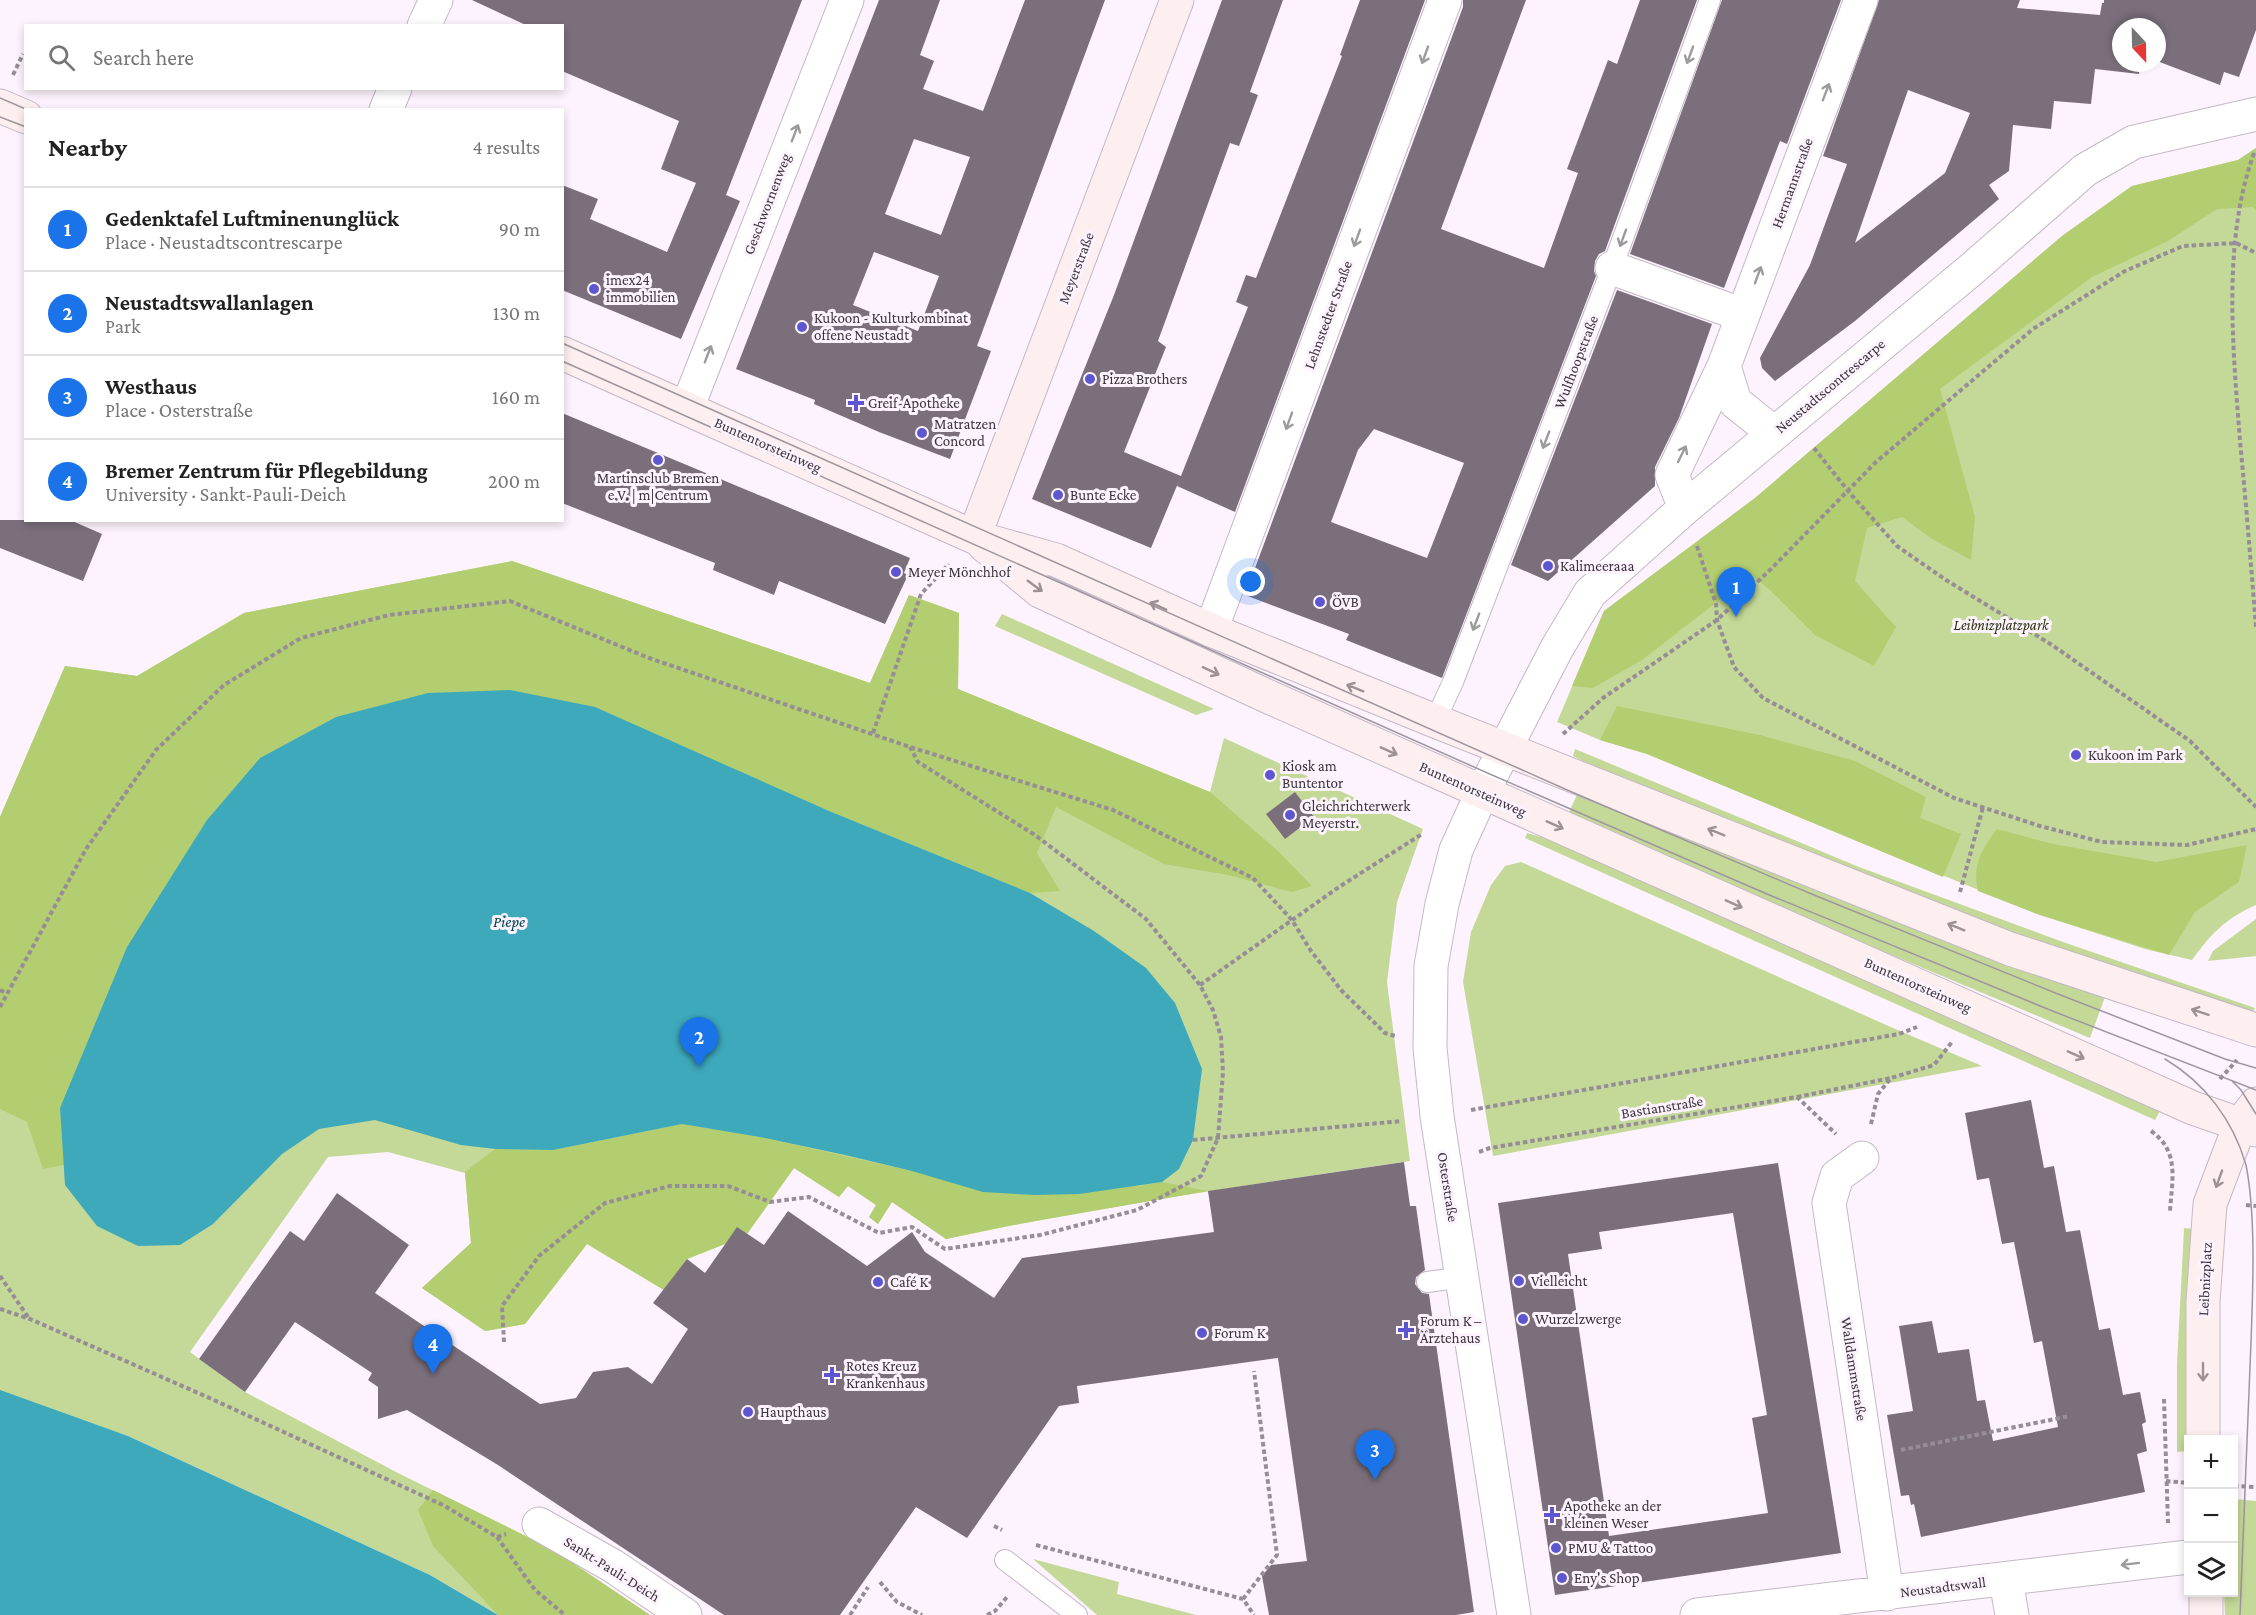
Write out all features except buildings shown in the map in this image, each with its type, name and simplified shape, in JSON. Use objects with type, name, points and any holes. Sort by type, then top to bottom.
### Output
[{"type":"street","points":[[425,24],[436,0]]},
{"type":"street","name":"Geschwornenweg","points":[[687,408],[847,0]]},
{"type":"street","name":"Meyerstraße","points":[[974,537],[1177,0]]},
{"type":"street","name":"Lehnstedter Straße","points":[[1211,630],[1445,0]]},
{"type":"street","name":"Hermannstraße","points":[[1685,508],[1671,475],[1724,366],[1861,0]]},
{"type":"street","points":[[387,108],[394,90]]},
{"type":"street","points":[[0,106],[24,116]]},
{"type":"street","name":"Neustadtscontrescarpe","points":[[1495,770],[1557,648],[1590,593],[1685,508],[1973,268],[2085,170],[2134,142],[2256,114]]},
{"type":"street","points":[[1612,268],[1743,315]]},
{"type":"street","name":"Buntentorsteinweg","points":[[564,354],[974,537],[1056,560],[1211,630],[1435,721],[1495,770],[1987,1016]]},
{"type":"street","points":[[1724,366],[1735,402],[1782,426]]},
{"type":"street","name":"Buntentorsteinweg","points":[[974,537],[1040,591],[1269,698],[1495,770],[2010,949],[2256,1030]]},
{"type":"street","name":"Osterstraße","points":[[1495,770],[1456,850],[1442,904],[1431,966],[1430,1048],[1437,1116],[1514,1615]]},
{"type":"street","name":"Leibnizplatz","points":[[1987,1016],[2193,1108],[2251,1120],[2210,1203],[2203,1302],[2203,1435]]},
{"type":"street","name":"Walldammstraße","points":[[1863,1158],[1837,1176],[1829,1203],[1887,1594]]},
{"type":"street","name":"Sankt-Pauli-Deich","points":[[539,1524],[613,1566],[685,1615]]},
{"type":"street","name":"Neustadtswall","points":[[1697,1615],[2184,1558]]},
{"type":"street","points":[[2006,1580],[2012,1615]]},
{"type":"street","points":[[2206,1597],[2206,1615]]},
{"type":"lane","name":"Wulfhoopstraße","points":[[1435,721],[1453,682],[1612,268],[1710,0]]},
{"type":"lane","points":[[1427,1282],[1462,1277]]},
{"type":"lane","points":[[1005,1560],[1077,1615]]},
{"type":"path","points":[[2256,149],[2242,192],[2234,263],[2234,363],[2256,627]]},
{"type":"path","points":[[1558,738],[1603,698],[1717,620],[1876,462],[2043,324],[2125,271],[2183,246],[2236,243],[2256,253]]},
{"type":"path","points":[[1782,426],[1848,491],[1898,546],[1946,580],[2052,645],[2190,741],[2256,807]]},
{"type":"path","points":[[1685,508],[1716,604],[1717,620],[1734,667],[1763,698],[1954,798],[2040,826],[2102,842],[2187,845],[2256,829]]},
{"type":"path","points":[[873,733],[921,594],[974,537]]},
{"type":"path","points":[[0,1006],[86,849],[156,750],[224,684],[300,638],[389,615],[510,601],[649,657],[909,747],[1113,810],[1253,878],[1292,920],[1311,951],[1341,990],[1385,1033],[1430,1048]]},
{"type":"path","points":[[504,1342],[502,1306],[539,1256],[605,1203],[670,1186],[728,1186],[770,1202],[809,1197],[879,1233],[912,1227],[945,1248],[1040,1235],[1137,1210],[1201,1176],[1218,1138],[1223,1072],[1221,1037],[1200,985],[1146,919],[1035,835],[918,762],[909,747]]},
{"type":"path","points":[[1960,893],[1983,807]]},
{"type":"path","points":[[1200,985],[1292,920],[1423,833]]},
{"type":"path","points":[[0,990],[6,993]]},
{"type":"path","points":[[1437,1116],[1899,1034],[1917,1027]]},
{"type":"path","name":"Bastianstraße","points":[[1444,1163],[1490,1148],[1797,1097],[1891,1078],[1934,1065],[1952,1042]]},
{"type":"path","points":[[1797,1097],[1863,1158],[1878,1094],[1891,1078]]},
{"type":"path","points":[[1193,1140],[1366,1125]]},
{"type":"path","points":[[0,1276],[30,1319]]},
{"type":"path","points":[[0,1309],[30,1319],[205,1396],[443,1505],[497,1537],[535,1590],[565,1615]]},
{"type":"path","points":[[1244,1599],[1277,1555],[1254,1371]]},
{"type":"path","points":[[1867,1458],[2070,1416]]},
{"type":"path","points":[[2166,1481],[2184,1483]]},
{"type":"path","points":[[2238,1486],[2256,1487]]},
{"type":"path","points":[[497,1537],[539,1524]]},
{"type":"path","points":[[994,1526],[1004,1530]]},
{"type":"path","points":[[1032,1544],[1244,1599],[1254,1615]]},
{"type":"path","points":[[880,1582],[897,1602],[922,1615]]},
{"type":"path","points":[[850,1615],[868,1587]]},
{"type":"green space","name":"Leibnizplatzpark","points":[[2256,148],[2256,905],[2236,915],[2220,928],[2192,960],[2145,949],[2037,914],[1647,754],[1600,740],[1557,722],[1604,611],[1755,498],[2062,236],[2132,186],[2238,160]]},
{"type":"green space","points":[[2256,148],[2256,211],[2253,207],[2217,209],[2168,241],[2092,277],[1940,389],[1975,517],[1971,560],[1932,539],[1902,517],[1867,528],[1855,581],[1896,627],[1874,666],[1815,635],[1752,575],[1642,660],[1593,688],[1572,686],[1604,611],[1755,498],[2062,236],[2132,186],[2238,160]]},
{"type":"green space","points":[[512,561],[870,683],[909,595],[959,613],[958,689],[1210,792],[1224,738],[1423,829],[1397,902],[1387,982],[1410,1161],[1119,1206],[946,1239],[892,1202],[878,1224],[869,1217],[876,1205],[848,1186],[839,1197],[794,1168],[747,1234],[737,1228],[725,1244],[687,1259],[664,1290],[587,1244],[525,1324],[485,1331],[422,1288],[471,1243],[465,1173],[388,1152],[328,1157],[190,1352],[245,1392],[398,1473],[552,1549],[650,1615],[498,1615],[430,1575],[128,1436],[0,1392],[0,817],[65,666],[137,676],[244,613]]},
{"type":"green space","points":[[512,561],[870,683],[909,595],[959,613],[958,689],[1210,792],[1278,851],[1312,886],[1292,892],[1228,875],[1164,864],[1056,807],[1037,853],[1060,891],[1030,893],[829,811],[336,717],[260,758],[207,820],[60,1108],[64,1165],[43,1169],[27,1122],[0,1109],[0,817],[65,666],[137,676],[244,613]]},
{"type":"green space","points":[[1002,614],[1214,709],[1196,715],[995,626]]},
{"type":"green space","points":[[1617,706],[1760,735],[1855,761],[1926,797],[1920,818],[1961,834],[1943,877],[1647,754],[1600,740]]},
{"type":"green space","points":[[1575,749],[1859,867],[2063,942],[2255,1008],[2249,1017],[1945,909],[1636,788],[1573,756]]},
{"type":"green space","points":[[1581,786],[2105,997],[2090,1038],[1566,819]]},
{"type":"green space","points":[[1997,829],[2053,844],[2156,862],[2247,845],[2239,882],[2195,912],[2169,955],[2037,914],[1978,891],[1976,873],[1979,858]]},
{"type":"green space","points":[[1527,833],[1559,842],[2160,1111],[2155,1120],[1525,838]]},
{"type":"green space","points":[[1521,862],[1982,1066],[1493,1156],[1463,982],[1471,932],[1491,885],[1505,866]]},
{"type":"green space","points":[[2256,919],[2256,956],[2208,961],[2213,951]]},
{"type":"green space","points":[[682,1124],[765,1138],[912,1171],[1139,1186],[1162,1182],[1208,1191],[946,1239],[892,1202],[878,1224],[869,1217],[876,1205],[848,1186],[839,1197],[794,1168],[747,1234],[737,1228],[725,1244],[687,1259],[664,1290],[587,1244],[525,1324],[485,1331],[422,1288],[471,1243],[465,1172],[495,1149],[553,1150]]},
{"type":"green space","points":[[2184,1228],[2195,1229],[2189,1435],[2184,1435],[2184,1451],[2177,1452],[2177,1364]]},
{"type":"green space","points":[[433,1490],[552,1549],[650,1615],[498,1615],[433,1546],[418,1510]]},
{"type":"green space","points":[[2238,1499],[2256,1501],[2256,1615],[2225,1615],[2224,1597],[2238,1597]]},
{"type":"green space","points":[[1033,1559],[1119,1582],[1117,1594],[1196,1615],[1097,1615]]},
{"type":"water","name":"Piepe","points":[[510,690],[595,707],[829,811],[1030,893],[1094,931],[1146,968],[1175,1003],[1202,1069],[1193,1140],[1179,1169],[1162,1182],[1079,1194],[1035,1195],[983,1192],[912,1171],[845,1155],[682,1124],[553,1150],[495,1149],[461,1145],[375,1120],[319,1129],[282,1154],[213,1224],[180,1245],[138,1246],[97,1226],[65,1185],[60,1108],[127,947],[207,820],[260,758],[336,717],[428,693]]},
{"type":"water","points":[[0,1390],[128,1436],[430,1575],[498,1615],[0,1615]]},
{"type":"tram line","points":[[0,98],[24,108]]},
{"type":"tram line","points":[[0,117],[24,126]]},
{"type":"tram line","points":[[564,344],[1574,793],[1814,895],[2058,994],[2225,1059],[2256,1068]]},
{"type":"tram line","points":[[564,362],[1492,775],[1767,894],[2055,1012],[2256,1090]]},
{"type":"tram line","points":[[2165,1059],[2193,1079],[2216,1104],[2240,1149],[2246,1165],[2249,1185],[2253,1252],[2240,1615]]},
{"type":"tram line","points":[[2233,1082],[2241,1090],[2256,1114]]},
{"type":"place","name":"imex24 immobilien","points":[[594,289]]},
{"type":"place","name":"Kukoon - Kulturkombinat offene Neustadt","points":[[802,327]]},
{"type":"place","name":"Pizza Brothers","points":[[1090,379]]},
{"type":"place","name":"Greif-Apotheke","points":[[856,403]]},
{"type":"place","name":"Matratzen Concord","points":[[922,433]]},
{"type":"place","name":"Martinsclub Bremen e.V. | m|Centrum","points":[[658,460]]},
{"type":"place","name":"Bunte Ecke","points":[[1058,495]]},
{"type":"place","name":"Kalimeeraaa","points":[[1548,566]]},
{"type":"place","name":"Meyer Mönchhof","points":[[896,572]]},
{"type":"place","name":"ÖVB","points":[[1320,602]]},
{"type":"place","name":"Gedenktafel Luftminenunglück","points":[[1736,617]]},
{"type":"place","name":"Kukoon im Park","points":[[2076,755]]},
{"type":"place","name":"Kiosk am Buntentor","points":[[1270,775]]},
{"type":"place","name":"Gleichrichterwerk Meyerstr.","points":[[1290,815]]},
{"type":"place","name":"Neustadtswallanlagen","points":[[699,1067]]},
{"type":"place","name":"Vielleicht","points":[[1519,1281]]},
{"type":"place","name":"Café K","points":[[878,1282]]},
{"type":"place","name":"Wurzelzwerge","points":[[1523,1319]]},
{"type":"place","name":"Forum K – Ärztehaus","points":[[1406,1330]]},
{"type":"place","name":"Forum K","points":[[1202,1333]]},
{"type":"place","name":"Bremer Zentrum für Pflegebildung","points":[[433,1374]]},
{"type":"place","name":"Rotes Kreuz Krankenhaus","points":[[832,1375]]},
{"type":"place","name":"Haupthaus","points":[[748,1412]]},
{"type":"place","name":"Westhaus","points":[[1375,1480]]},
{"type":"place","name":"Apotheke an der kleinen Weser","points":[[1552,1515]]},
{"type":"place","name":"PMU & Tattoo","points":[[1556,1548]]},
{"type":"place","name":"Eny's Shop","points":[[1562,1578]]}]
